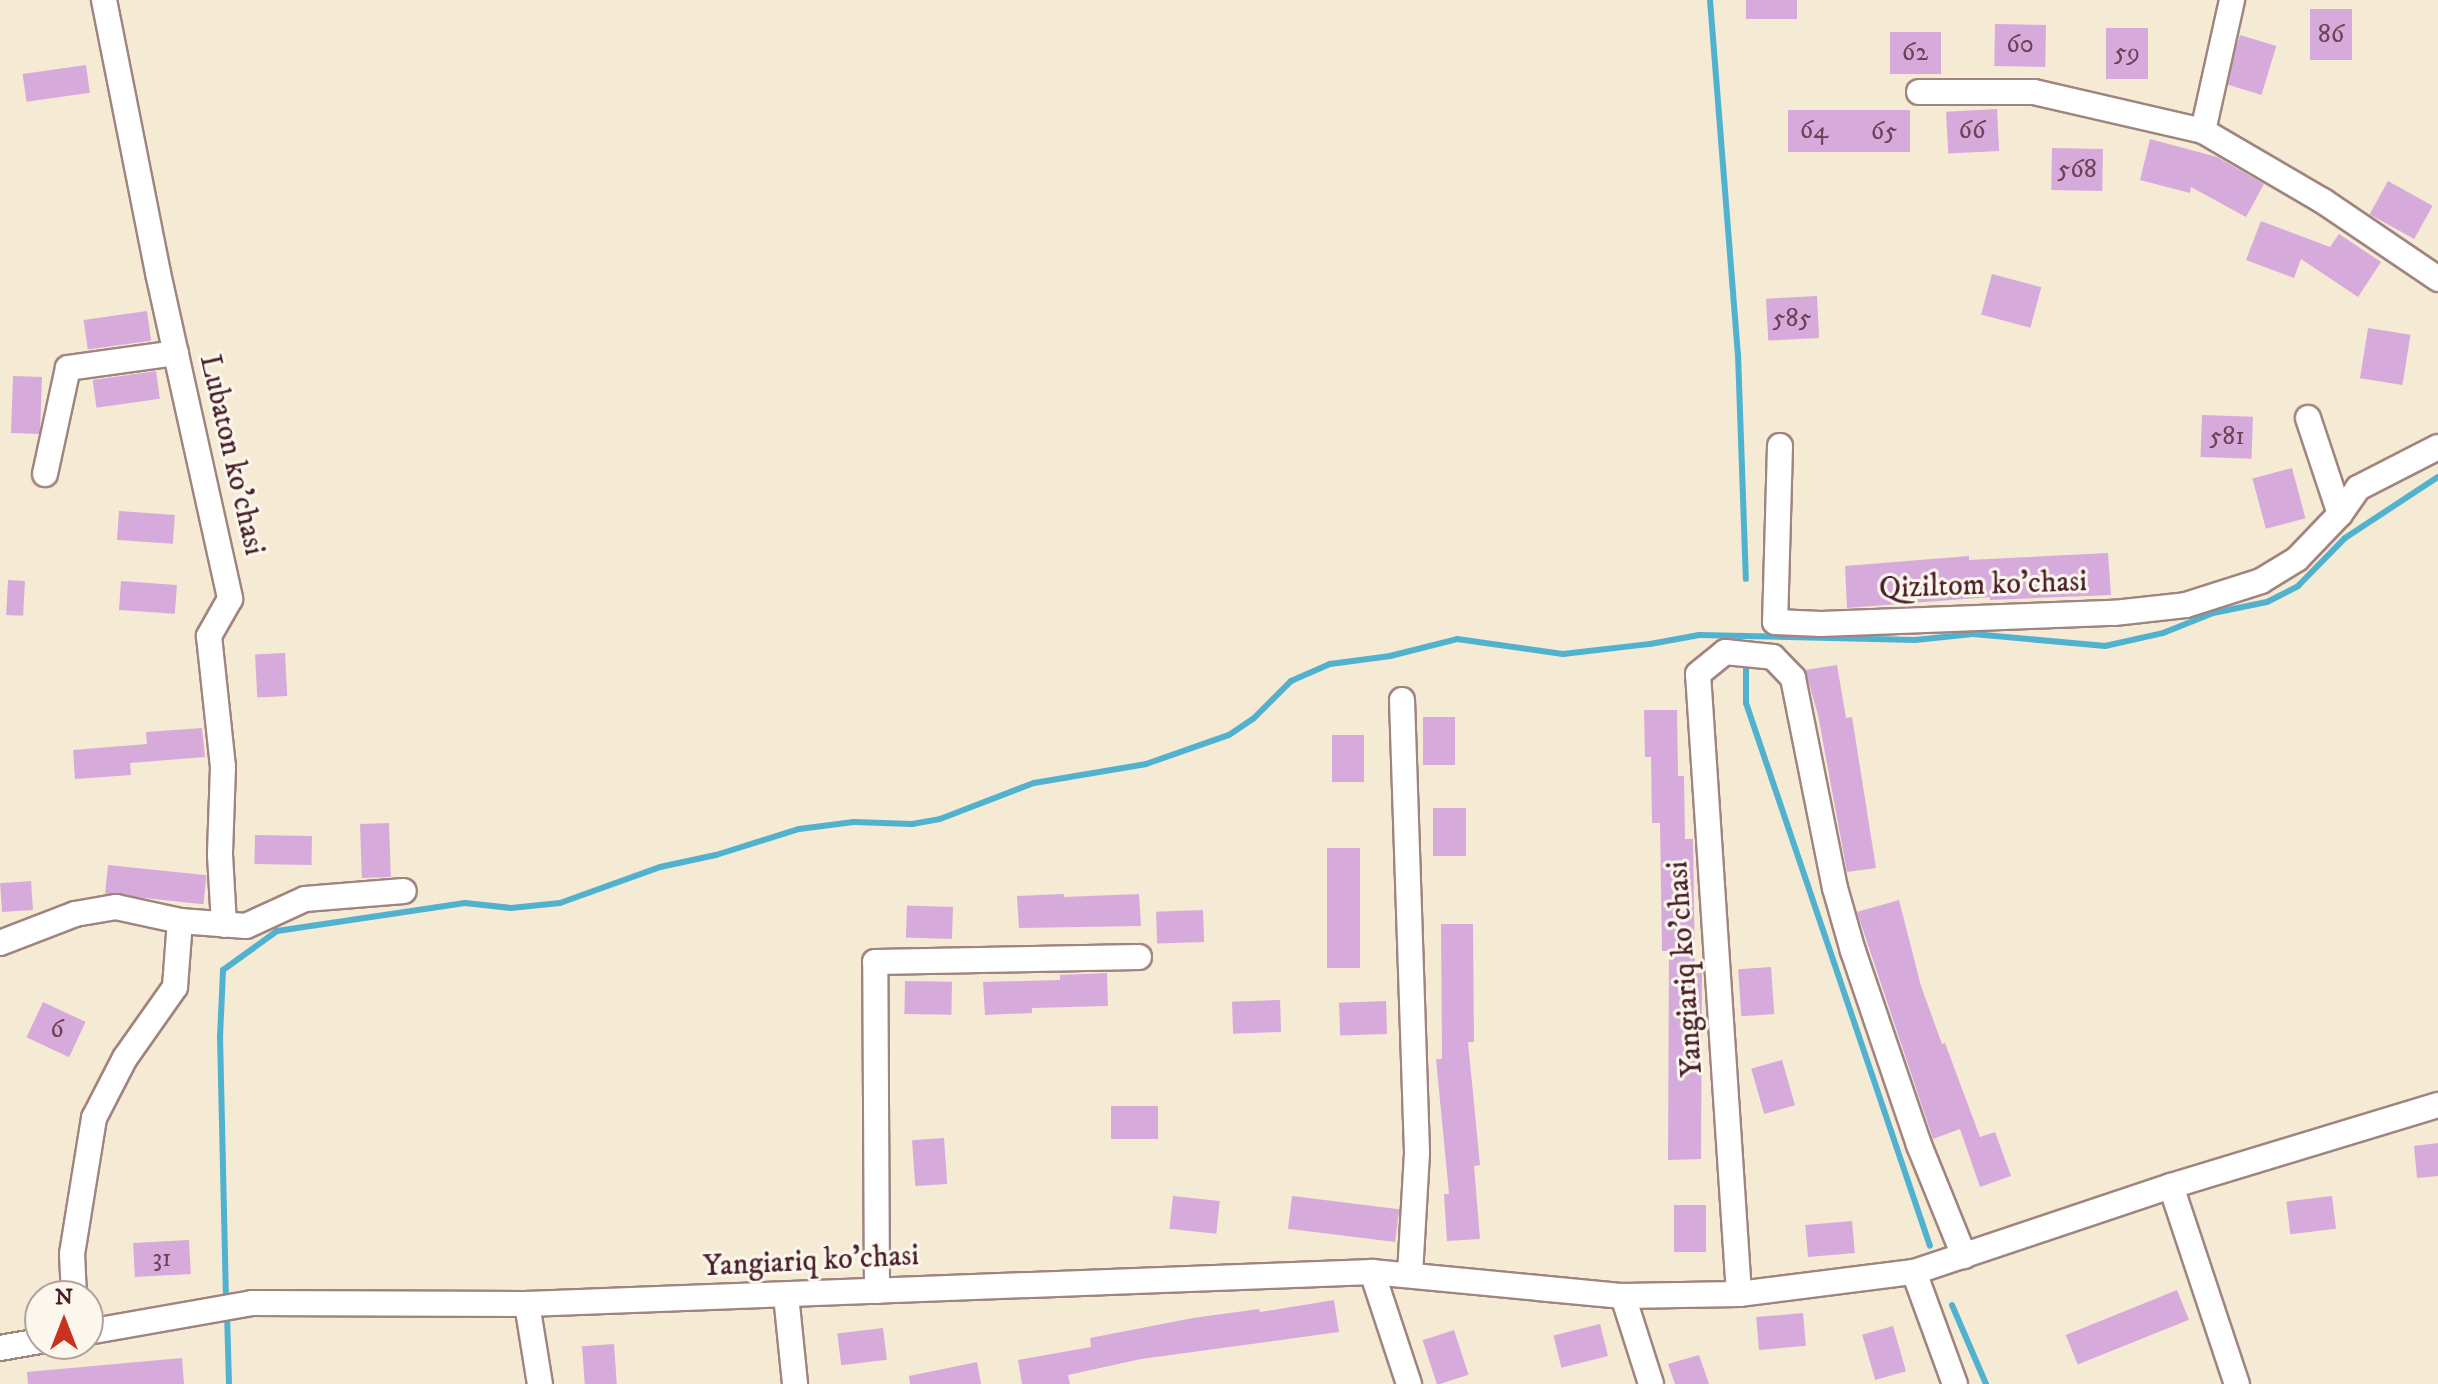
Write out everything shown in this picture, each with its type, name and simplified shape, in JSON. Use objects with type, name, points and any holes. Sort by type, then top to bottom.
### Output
[{"type":"street","name":"Lubaton ko'chasi","points":[[104,0],[230,599],[209,636],[223,767],[220,855],[224,925]]},
{"type":"street","points":[[2203,131],[2232,0]]},
{"type":"street","points":[[1919,92],[2034,92],[2203,131],[2323,201],[2438,279]]},
{"type":"street","points":[[45,474],[68,368],[176,353]]},
{"type":"street","points":[[2308,418],[2340,514]]},
{"type":"street","name":"Qiziltom ko'chasi","points":[[1780,446],[1775,622],[1987,619],[2186,605],[2261,581],[2297,559],[2340,514],[2358,488],[2438,447]]},
{"type":"street","name":"Yangiariq ko'chasi","points":[[104,1329],[252,1303],[527,1304],[1372,1272],[1623,1296],[1739,1294],[1914,1272],[1964,1256],[1919,1145],[1853,951],[1835,888],[1793,678],[1773,657],[1725,652],[1698,674],[1739,1294]]},
{"type":"street","points":[[1402,700],[1417,1153],[1410,1274]]},
{"type":"street","points":[[0,943],[75,914],[116,907],[180,921],[246,926],[305,899],[404,891]]},
{"type":"street","points":[[73,1280],[72,1254],[94,1118],[125,1058],[175,987],[180,921]]},
{"type":"street","points":[[877,1291],[875,962],[1139,957]]},
{"type":"street","points":[[1964,1256],[2171,1186],[2438,1105]]},
{"type":"street","points":[[2171,1186],[2237,1384]]},
{"type":"street","points":[[1372,1272],[1409,1384]]},
{"type":"street","points":[[1914,1272],[1955,1384]]},
{"type":"street","points":[[786,1295],[795,1384]]},
{"type":"street","points":[[1623,1296],[1651,1384]]},
{"type":"street","points":[[527,1304],[540,1384]]},
{"type":"street","points":[[0,1348],[24,1344]]},
{"type":"building","points":[[1746,0],[1797,0],[1797,19],[1746,19]]},
{"type":"building","points":[[2310,9],[2352,9],[2352,60],[2310,60]]},
{"type":"building","points":[[1995,24],[2046,25],[2045,67],[1994,66]]},
{"type":"building","points":[[2106,28],[2148,28],[2148,79],[2106,79]]},
{"type":"building","points":[[1890,32],[1941,32],[1941,74],[1890,74]]},
{"type":"building","points":[[2240,35],[2276,46],[2261,95],[2225,84]]},
{"type":"building","points":[[86,65],[90,93],[27,102],[23,74]]},
{"type":"building","points":[[1997,109],[1999,151],[1948,154],[1946,112]]},
{"type":"building","points":[[1788,110],[1910,110],[1910,152],[1788,152]]},
{"type":"building","points":[[2150,139],[2217,157],[2264,184],[2246,217],[2191,187],[2190,193],[2140,180]]},
{"type":"building","points":[[2052,148],[2103,149],[2102,191],[2051,190]]},
{"type":"building","points":[[2388,181],[2433,206],[2414,239],[2370,214]]},
{"type":"building","points":[[2261,221],[2330,247],[2339,234],[2381,262],[2358,297],[2301,259],[2294,278],[2246,260]]},
{"type":"building","points":[[1992,274],[2041,287],[2030,328],[1981,315]]},
{"type":"building","points":[[1817,296],[1819,338],[1768,341],[1766,299]]},
{"type":"building","points":[[147,311],[151,341],[88,350],[84,320]]},
{"type":"building","points":[[2368,328],[2410,335],[2402,385],[2360,378]]},
{"type":"building","points":[[156,371],[160,399],[97,408],[93,380]]},
{"type":"building","points":[[13,376],[42,377],[40,434],[11,433]]},
{"type":"building","points":[[2202,415],[2253,417],[2252,459],[2201,457]]},
{"type":"building","points":[[2292,468],[2305,518],[2266,529],[2252,479]]},
{"type":"building","points":[[119,511],[175,515],[173,544],[117,540]]},
{"type":"building","points":[[2108,553],[2111,595],[1990,600],[1990,597],[1847,608],[1845,566],[1969,556],[1969,560]]},
{"type":"building","points":[[8,580],[25,581],[23,616],[6,615]]},
{"type":"building","points":[[121,581],[177,585],[175,614],[119,610]]},
{"type":"building","points":[[285,653],[287,696],[257,698],[255,655]]},
{"type":"building","points":[[1837,665],[1846,718],[1852,717],[1876,868],[1847,872],[1818,715],[1805,670]]},
{"type":"building","points":[[1644,710],[1677,710],[1678,776],[1684,776],[1685,839],[1693,839],[1695,973],[1702,973],[1701,1159],[1668,1160],[1669,951],[1662,951],[1660,823],[1652,823],[1651,757],[1645,757]]},
{"type":"building","points":[[1423,717],[1455,717],[1455,765],[1423,765]]},
{"type":"building","points":[[202,728],[205,757],[130,763],[131,775],[75,779],[73,750],[147,744],[146,732]]},
{"type":"building","points":[[1332,735],[1364,735],[1364,782],[1332,782]]},
{"type":"building","points":[[1433,808],[1466,808],[1466,856],[1433,856]]},
{"type":"building","points":[[389,823],[391,877],[362,878],[360,824]]},
{"type":"building","points":[[255,835],[312,836],[311,865],[254,864]]},
{"type":"building","points":[[1327,848],[1360,848],[1360,968],[1327,968]]},
{"type":"building","points":[[108,865],[206,875],[203,904],[105,894]]},
{"type":"building","points":[[31,881],[33,910],[2,912],[0,883]]},
{"type":"building","points":[[1064,894],[1064,897],[1139,894],[1141,926],[1019,928],[1017,896]]},
{"type":"building","points":[[1899,900],[1921,986],[1942,1044],[1945,1043],[1980,1137],[1995,1132],[2011,1176],[1980,1187],[1960,1129],[1933,1139],[1857,912]]},
{"type":"building","points":[[907,905],[953,907],[952,939],[906,937]]},
{"type":"building","points":[[1203,910],[1204,942],[1157,944],[1156,912]]},
{"type":"building","points":[[1441,924],[1473,924],[1474,1042],[1468,1042],[1480,1165],[1474,1166],[1480,1239],[1447,1241],[1444,1194],[1449,1194],[1436,1059],[1442,1059]]},
{"type":"building","points":[[1771,967],[1774,1014],[1741,1016],[1738,969]]},
{"type":"building","points":[[1107,973],[1108,1006],[1032,1008],[1032,1013],[985,1015],[983,982],[1060,980],[1060,975]]},
{"type":"building","points":[[905,981],[952,982],[951,1015],[904,1014]]},
{"type":"building","points":[[1280,1000],[1281,1032],[1233,1034],[1232,1002]]},
{"type":"building","points":[[1386,1001],[1387,1034],[1340,1036],[1339,1003]]},
{"type":"building","points":[[43,1002],[86,1022],[69,1057],[27,1037]]},
{"type":"building","points":[[1782,1060],[1795,1105],[1764,1114],[1751,1069]]},
{"type":"building","points":[[1111,1106],[1158,1106],[1158,1139],[1111,1139]]},
{"type":"building","points":[[944,1138],[947,1184],[915,1186],[912,1140]]},
{"type":"building","points":[[2438,1143],[2438,1176],[2417,1178],[2414,1146]]},
{"type":"building","points":[[1173,1196],[1220,1201],[1216,1234],[1170,1229]]},
{"type":"building","points":[[1292,1196],[1399,1209],[1395,1242],[1288,1229]]},
{"type":"building","points":[[2332,1196],[2336,1229],[2290,1234],[2286,1202]]},
{"type":"building","points":[[1674,1205],[1706,1205],[1706,1252],[1674,1252]]},
{"type":"building","points":[[1852,1221],[1855,1253],[1808,1257],[1805,1225]]},
{"type":"building","points":[[189,1240],[191,1274],[135,1277],[133,1243]]},
{"type":"building","points":[[2177,1290],[2189,1320],[2078,1365],[2066,1335]]},
{"type":"building","points":[[1334,1300],[1339,1332],[1141,1359],[1068,1375],[1070,1384],[1022,1384],[1018,1360],[1091,1347],[1090,1338],[1193,1318],[1259,1309],[1260,1312]]},
{"type":"building","points":[[1803,1313],[1806,1346],[1759,1350],[1756,1317]]},
{"type":"building","points":[[1600,1324],[1608,1356],[1561,1368],[1553,1336]]},
{"type":"building","points":[[1893,1326],[1906,1371],[1875,1380],[1862,1335]]},
{"type":"building","points":[[883,1328],[887,1360],[841,1365],[837,1334]]},
{"type":"building","points":[[1454,1330],[1469,1375],[1437,1384],[1423,1340]]},
{"type":"building","points":[[614,1344],[617,1384],[585,1384],[582,1346]]},
{"type":"building","points":[[1699,1355],[1709,1384],[1675,1384],[1668,1364]]},
{"type":"building","points":[[182,1358],[184,1384],[28,1384],[27,1372]]},
{"type":"building","points":[[977,1362],[981,1384],[910,1384],[909,1376]]},
{"type":"waterway","points":[[1710,0],[1738,354],[1746,579]]},
{"type":"waterway","points":[[226,1300],[220,1037],[223,970],[277,931],[465,903],[511,908],[560,903],[660,867],[716,855],[799,829],[854,822],[912,824],[940,819],[1034,783],[1146,764],[1229,735],[1253,719],[1291,681],[1330,664],[1390,656],[1457,639],[1563,654],[1699,635],[1915,640],[1973,634],[2105,646],[2163,633],[2213,613],[2267,602],[2298,586],[2345,538],[2438,477]]},
{"type":"waterway","points":[[1746,666],[1746,703],[1930,1246]]},
{"type":"waterway","points":[[1952,1305],[1986,1384]]},
{"type":"waterway","points":[[227,1312],[229,1384]]}]
